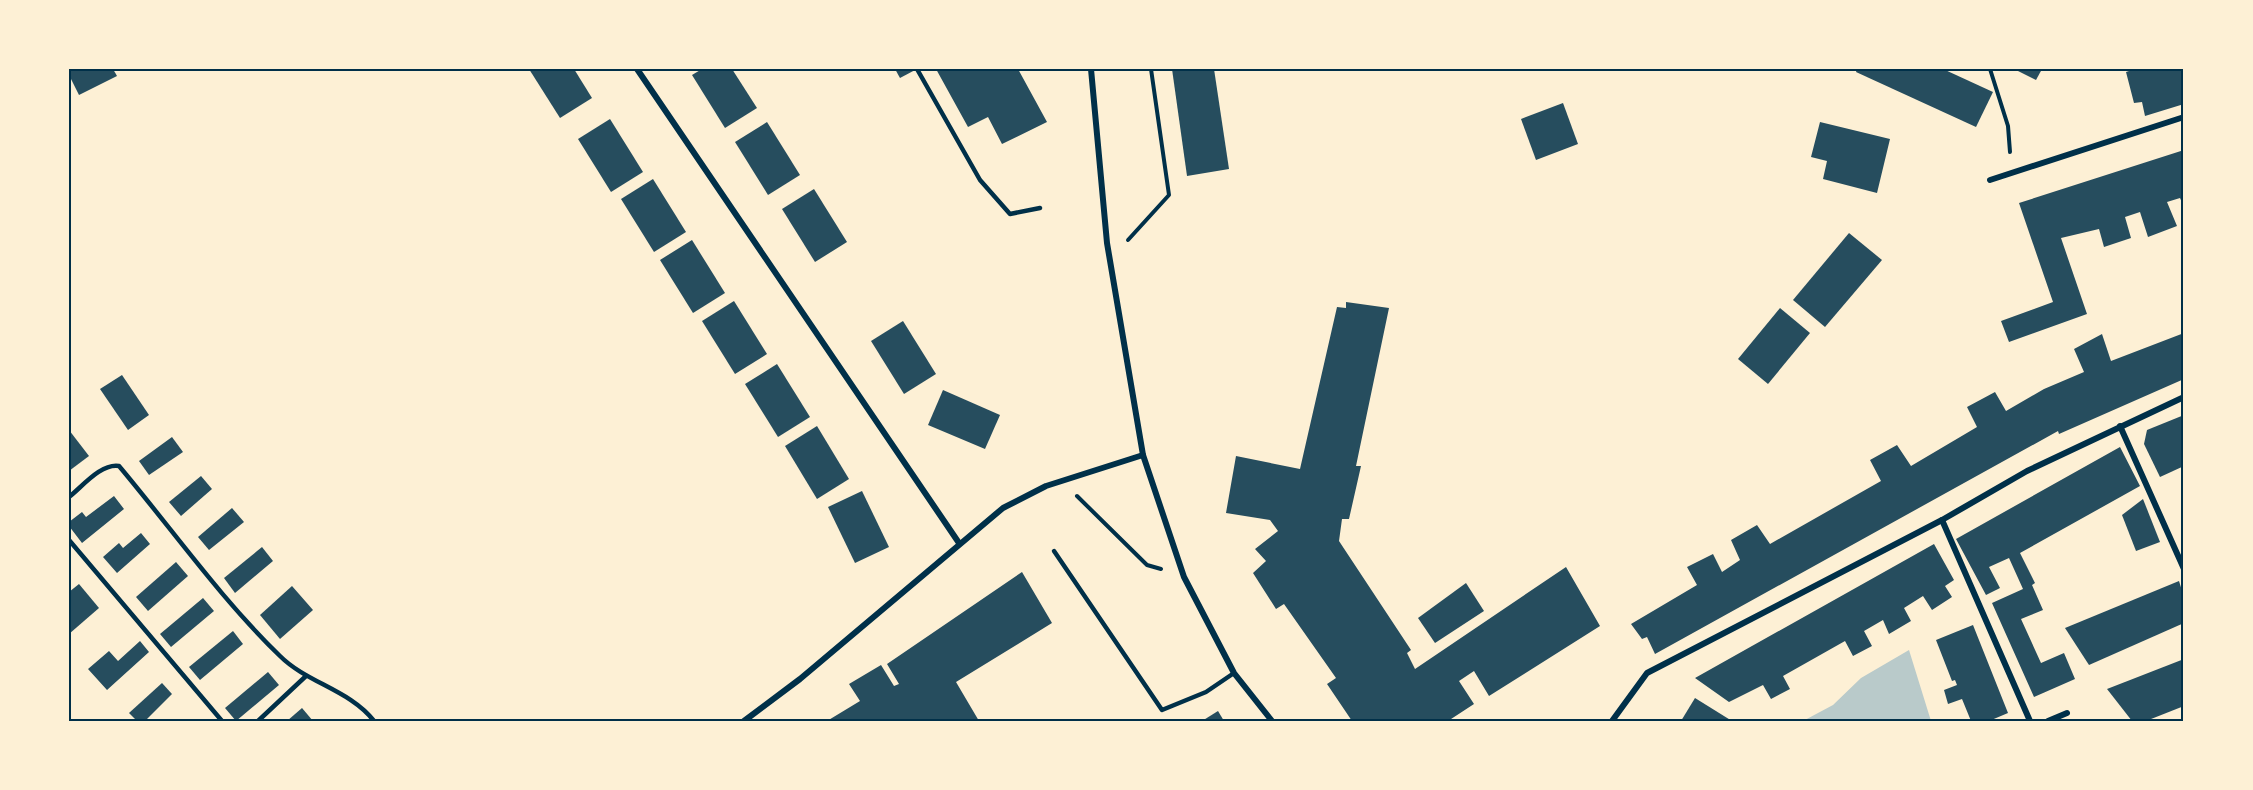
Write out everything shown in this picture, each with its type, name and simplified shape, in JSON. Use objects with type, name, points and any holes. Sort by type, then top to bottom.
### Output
[{"type":"street","points":[[637,69],[959,543]]},
{"type":"street","points":[[1091,69],[1110,258],[1143,455],[1184,577],[1234,673],[1272,721]]},
{"type":"street","points":[[1990,180],[2184,117]]},
{"type":"street","points":[[1612,721],[1647,673],[1942,520],[2027,471],[2184,397]]},
{"type":"street","points":[[2120,426],[2184,569]]},
{"type":"street","points":[[744,721],[800,679],[1003,508],[1061,481],[1143,455]]},
{"type":"street","points":[[1942,520],[2031,721]]},
{"type":"street","points":[[2048,721],[2067,713]]},
{"type":"lane","points":[[917,69],[981,180],[1010,214],[1040,208]]},
{"type":"lane","points":[[69,497],[103,470],[110,466],[119,466],[281,658],[306,676],[321,681],[339,693],[374,721]]},
{"type":"lane","points":[[69,540],[222,721]]},
{"type":"lane","points":[[1054,551],[1162,710],[1206,692],[1234,673]]},
{"type":"lane","points":[[258,721],[306,676]]},
{"type":"path","points":[[1110,258],[1169,195],[1151,69]]},
{"type":"path","points":[[1990,69],[2008,126],[2012,174]]},
{"type":"path","points":[[1061,481],[1147,565],[1184,577]]},
{"type":"shaded area","points":[[1909,650],[1931,721],[1803,721],[1833,705],[1861,678]]},
{"type":"building","points":[[69,69],[113,69],[117,76],[79,95],[69,75]]},
{"type":"building","points":[[529,69],[574,69],[592,98],[560,118]]},
{"type":"building","points":[[702,69],[732,69],[757,108],[725,128],[692,75]]},
{"type":"building","points":[[895,69],[917,69],[900,78]]},
{"type":"building","points":[[936,69],[1018,69],[1047,122],[1002,144],[988,117],[968,127]]},
{"type":"building","points":[[1172,69],[1214,69],[1229,169],[1187,176]]},
{"type":"building","points":[[1857,69],[1943,69],[1993,92],[1976,127],[1856,72]]},
{"type":"building","points":[[2014,69],[2042,69],[2036,80]]},
{"type":"building","points":[[2135,69],[2184,69],[2184,104],[2145,116],[2142,102],[2134,103],[2126,72]]},
{"type":"building","points":[[1563,103],[1578,144],[1536,160],[1521,119]]},
{"type":"building","points":[[610,119],[643,172],[611,192],[578,139]]},
{"type":"building","points":[[767,122],[800,175],[768,195],[735,142]]},
{"type":"building","points":[[1820,122],[1890,139],[1877,193],[1823,179],[1827,161],[1811,157]]},
{"type":"building","points":[[2184,150],[2184,207],[2180,198],[2167,202],[2177,226],[2148,237],[2140,212],[2125,217],[2131,238],[2104,247],[2099,229],[2061,238],[2087,314],[2009,342],[2001,321],[2053,302],[2019,203]]},
{"type":"building","points":[[653,179],[686,232],[654,252],[621,199]]},
{"type":"building","points":[[814,189],[847,242],[815,262],[782,209]]},
{"type":"building","points":[[1849,233],[1882,260],[1825,327],[1793,300]]},
{"type":"building","points":[[692,240],[725,293],[693,313],[660,260]]},
{"type":"building","points":[[734,301],[767,354],[735,374],[702,321]]},
{"type":"building","points":[[1346,302],[1389,308],[1356,466],[1361,466],[1349,519],[1342,519],[1339,541],[1411,650],[1407,653],[1415,669],[1566,567],[1600,626],[1489,696],[1474,671],[1459,681],[1474,704],[1448,721],[1352,721],[1327,684],[1336,678],[1284,604],[1276,609],[1253,573],[1266,561],[1255,549],[1278,531],[1270,520],[1226,513],[1236,456],[1300,469],[1337,307],[1346,308]]},
{"type":"building","points":[[1780,308],[1810,333],[1768,384],[1738,359]]},
{"type":"building","points":[[903,321],[936,374],[904,394],[871,341]]},
{"type":"building","points":[[2184,333],[2184,379],[2059,434],[2058,431],[1655,654],[1647,637],[1642,639],[1631,624],[1697,585],[1687,567],[1713,554],[1722,572],[1740,560],[1731,540],[1757,525],[1770,544],[1881,481],[1870,460],[1897,445],[1911,466],[1977,427],[1967,407],[1995,392],[2006,411],[2044,389],[2084,372],[2074,349],[2102,334],[2111,361]]},
{"type":"building","points":[[777,364],[810,417],[778,437],[745,384]]},
{"type":"building","points":[[122,375],[149,415],[128,430],[100,389]]},
{"type":"building","points":[[943,390],[1000,415],[985,449],[928,425]]},
{"type":"building","points":[[2184,415],[2184,466],[2160,477],[2144,444],[2147,430]]},
{"type":"building","points":[[817,426],[849,479],[817,499],[785,446]]},
{"type":"building","points":[[69,430],[89,456],[69,471]]},
{"type":"building","points":[[172,437],[183,452],[149,475],[139,461]]},
{"type":"building","points":[[2120,447],[2140,486],[2020,553],[2035,583],[2032,585],[2043,610],[2021,619],[2041,663],[2064,653],[2075,679],[2034,697],[1992,603],[2023,589],[2009,558],[1989,567],[2000,588],[1986,595],[1956,539]]},
{"type":"building","points":[[201,476],[212,489],[181,516],[169,502]]},
{"type":"building","points":[[862,491],[889,547],[855,563],[828,507]]},
{"type":"building","points":[[114,496],[124,509],[82,543],[69,526],[69,522],[82,512],[86,517]]},
{"type":"building","points":[[2143,499],[2160,542],[2136,551],[2122,515]]},
{"type":"building","points":[[232,508],[244,522],[209,550],[198,537]]},
{"type":"building","points":[[141,533],[150,544],[117,573],[103,557],[119,543],[123,548]]},
{"type":"building","points":[[1934,544],[1954,580],[1945,586],[1952,597],[1932,610],[1923,596],[1904,608],[1911,621],[1889,634],[1883,620],[1864,631],[1872,646],[1853,656],[1845,641],[1783,676],[1790,689],[1771,699],[1763,685],[1729,702],[1695,678]]},
{"type":"building","points":[[262,547],[273,561],[235,593],[224,578]]},
{"type":"building","points":[[176,562],[188,576],[148,611],[136,597]]},
{"type":"building","points":[[1022,572],[1052,623],[956,682],[979,721],[827,721],[860,701],[849,684],[881,665],[894,686],[899,684],[887,664]]},
{"type":"building","points":[[2179,581],[2184,597],[2184,623],[2089,665],[2065,628]]},
{"type":"building","points":[[1466,583],[1484,611],[1435,643],[1418,618]]},
{"type":"building","points":[[79,584],[99,608],[69,634],[69,592]]},
{"type":"building","points":[[292,586],[313,610],[280,639],[260,615]]},
{"type":"building","points":[[203,598],[214,611],[171,647],[160,634]]},
{"type":"building","points":[[1973,625],[2008,713],[1989,721],[1971,721],[1962,699],[1948,704],[1944,690],[1957,685],[1955,680],[1952,681],[1936,640]]},
{"type":"building","points":[[233,631],[243,644],[200,680],[189,667]]},
{"type":"building","points":[[140,641],[149,652],[107,690],[88,669],[109,651],[118,661]]},
{"type":"building","points":[[2184,659],[2184,706],[2146,721],[2132,721],[2107,689]]},
{"type":"building","points":[[268,672],[279,685],[236,721],[225,708]]},
{"type":"building","points":[[162,683],[172,694],[145,721],[137,721],[129,713]]},
{"type":"building","points":[[1695,698],[1732,721],[1681,721]]},
{"type":"building","points":[[302,708],[313,721],[287,721]]},
{"type":"building","points":[[1218,711],[1224,721],[1202,721]]}]
